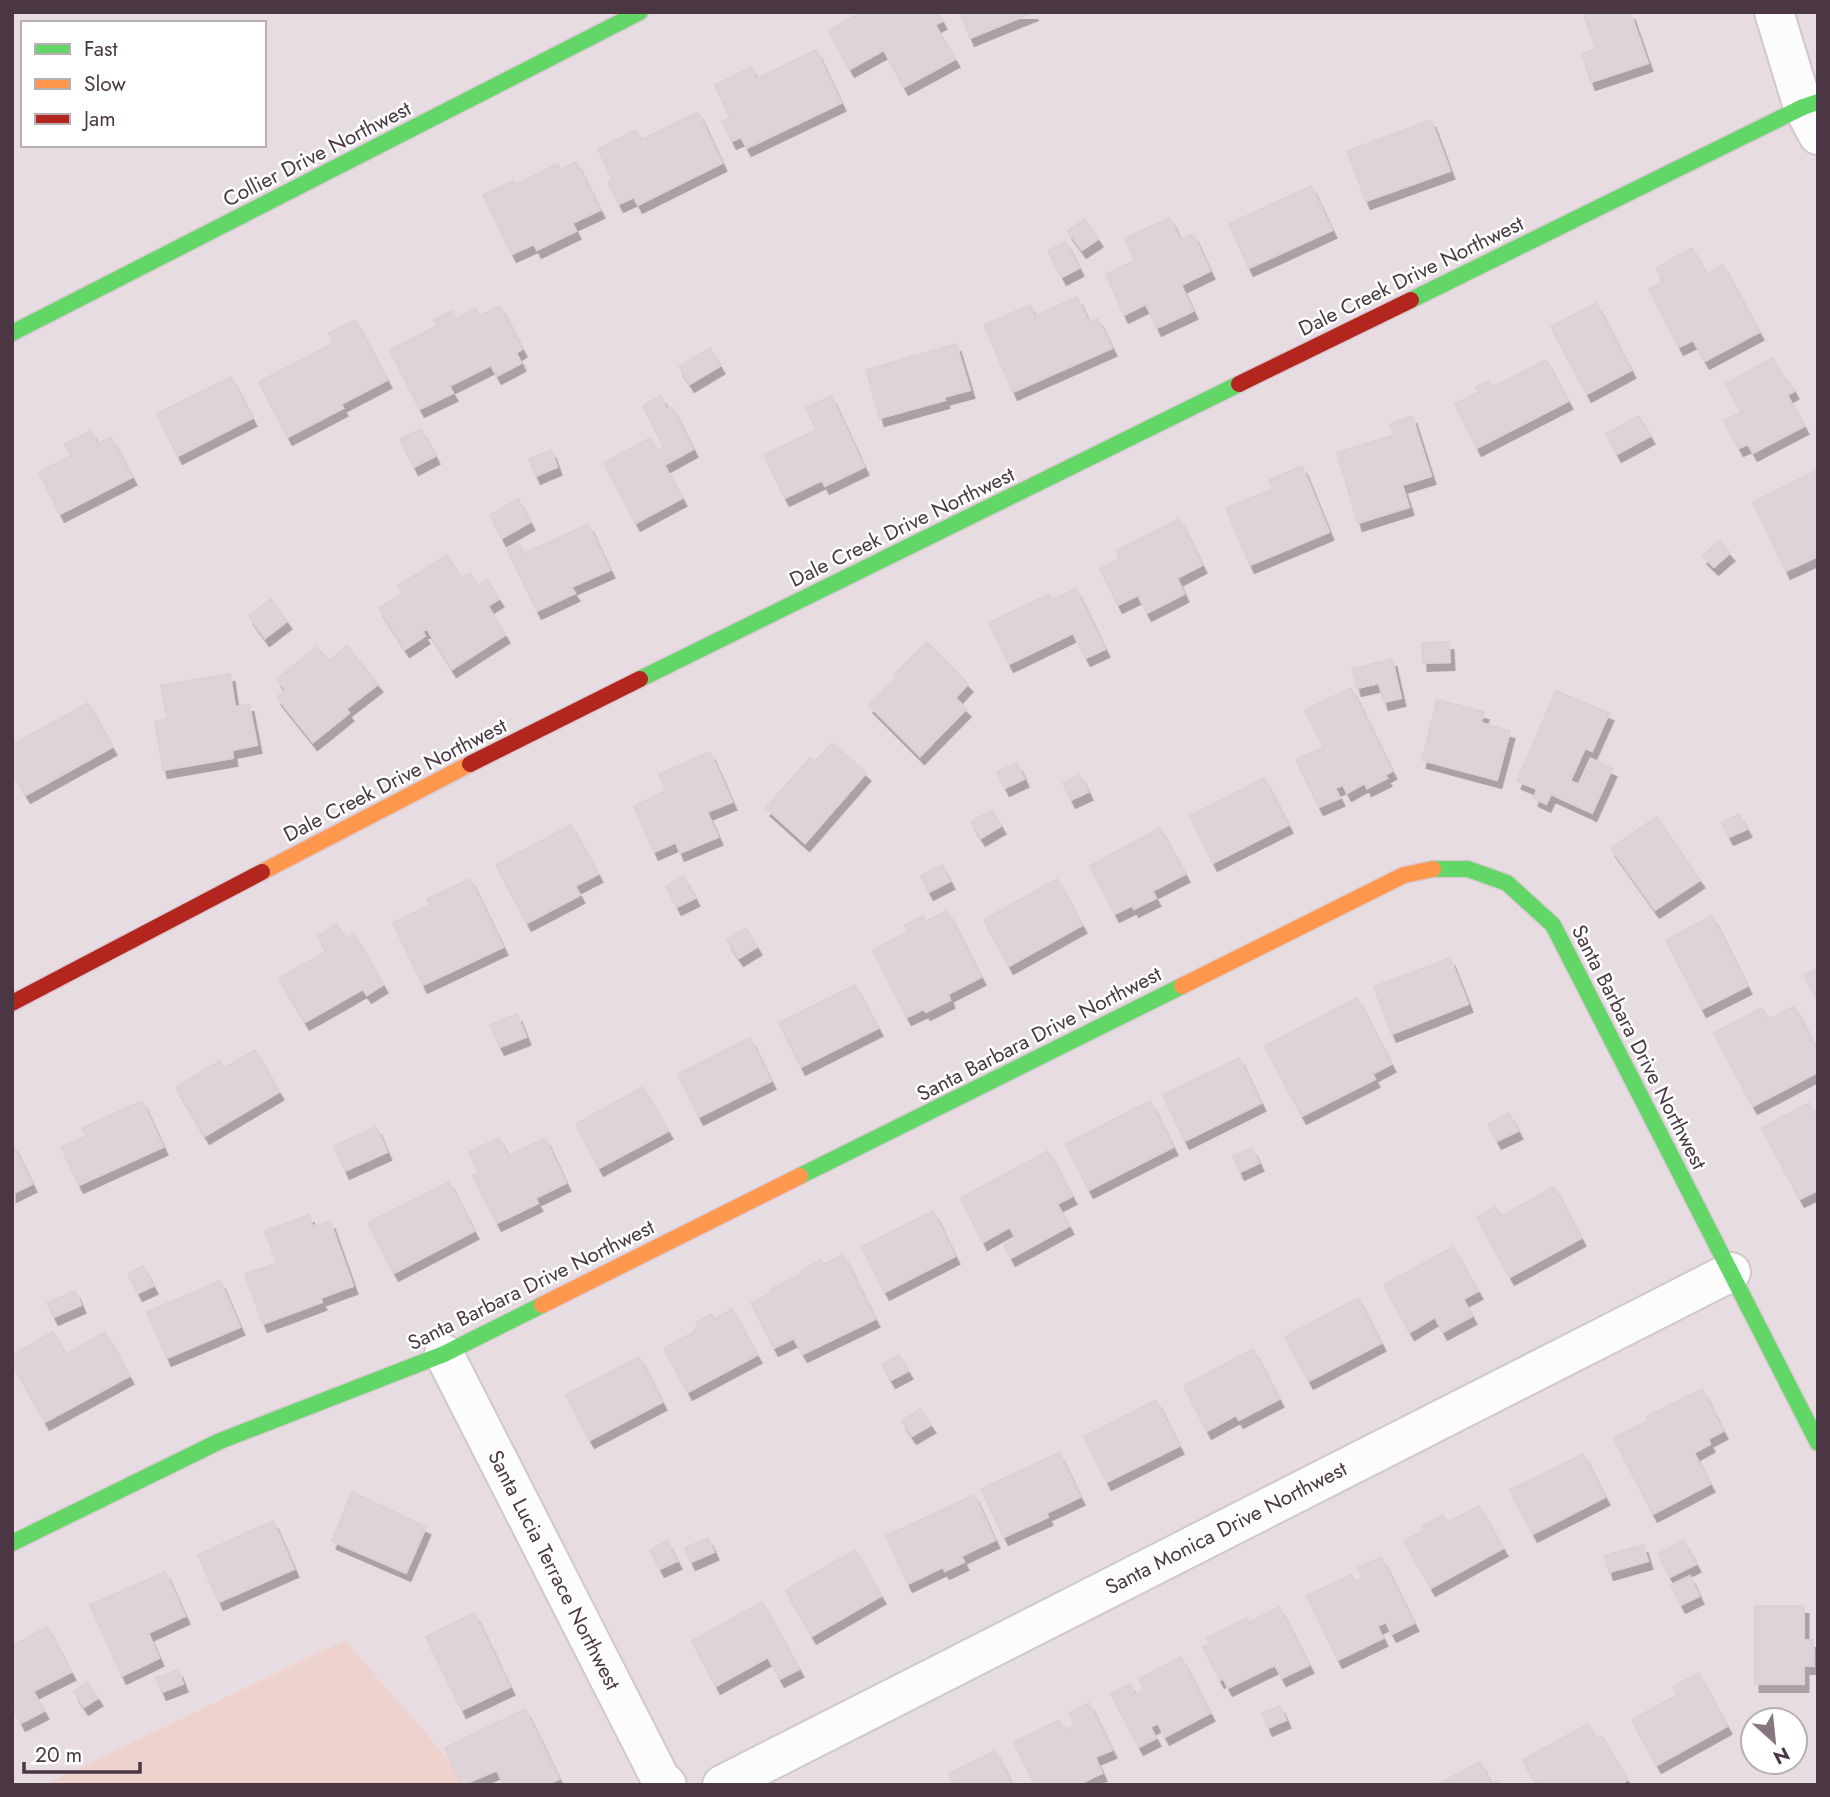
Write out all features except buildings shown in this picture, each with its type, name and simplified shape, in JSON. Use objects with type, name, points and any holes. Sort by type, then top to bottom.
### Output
[{"type":"street","name":"Collier Drive Northwest","points":[[12,333],[640,12]]},
{"type":"street","points":[[1774,12],[1813,115]]},
{"type":"street","name":"Dale Creek Drive Northwest","points":[[12,1003],[509,744],[1813,115]]},
{"type":"street","name":"Santa Barbara Drive Northwest","points":[[12,1543],[220,1441],[444,1354],[1404,875],[1436,868],[1468,869],[1507,883],[1553,925],[1818,1443]]},
{"type":"street","name":"Santa Monica Drive Northwest","points":[[722,1785],[1731,1272]]},
{"type":"street","name":"Santa Lucia Terrace Northwest","points":[[444,1354],[660,1778],[667,1785]]},
{"type":"shaded area","points":[[12,12],[1818,12],[1818,1785],[471,1785],[345,1640],[43,1785],[12,1785]]},
{"type":"shaded area","points":[[345,1640],[471,1785],[43,1785]]},
{"type":"traffic: fast","points":[[12,333],[640,12]]},
{"type":"traffic: fast","points":[[1411,300],[1818,102]]},
{"type":"traffic: fast","points":[[640,679],[1239,384]]},
{"type":"traffic: fast","points":[[1433,869],[1468,869],[1507,883],[1553,925],[1818,1443]]},
{"type":"traffic: fast","points":[[800,1176],[1182,986]]},
{"type":"traffic: fast","points":[[12,1543],[220,1441],[444,1354],[542,1305]]},
{"type":"traffic: slow","points":[[262,872],[470,764]]},
{"type":"traffic: slow","points":[[1182,986],[1404,875],[1433,869]]},
{"type":"traffic: slow","points":[[542,1305],[800,1176]]},
{"type":"traffic: jam","points":[[1239,384],[1411,300]]},
{"type":"traffic: jam","points":[[470,764],[640,679]]},
{"type":"traffic: jam","points":[[12,1003],[262,872]]}]
